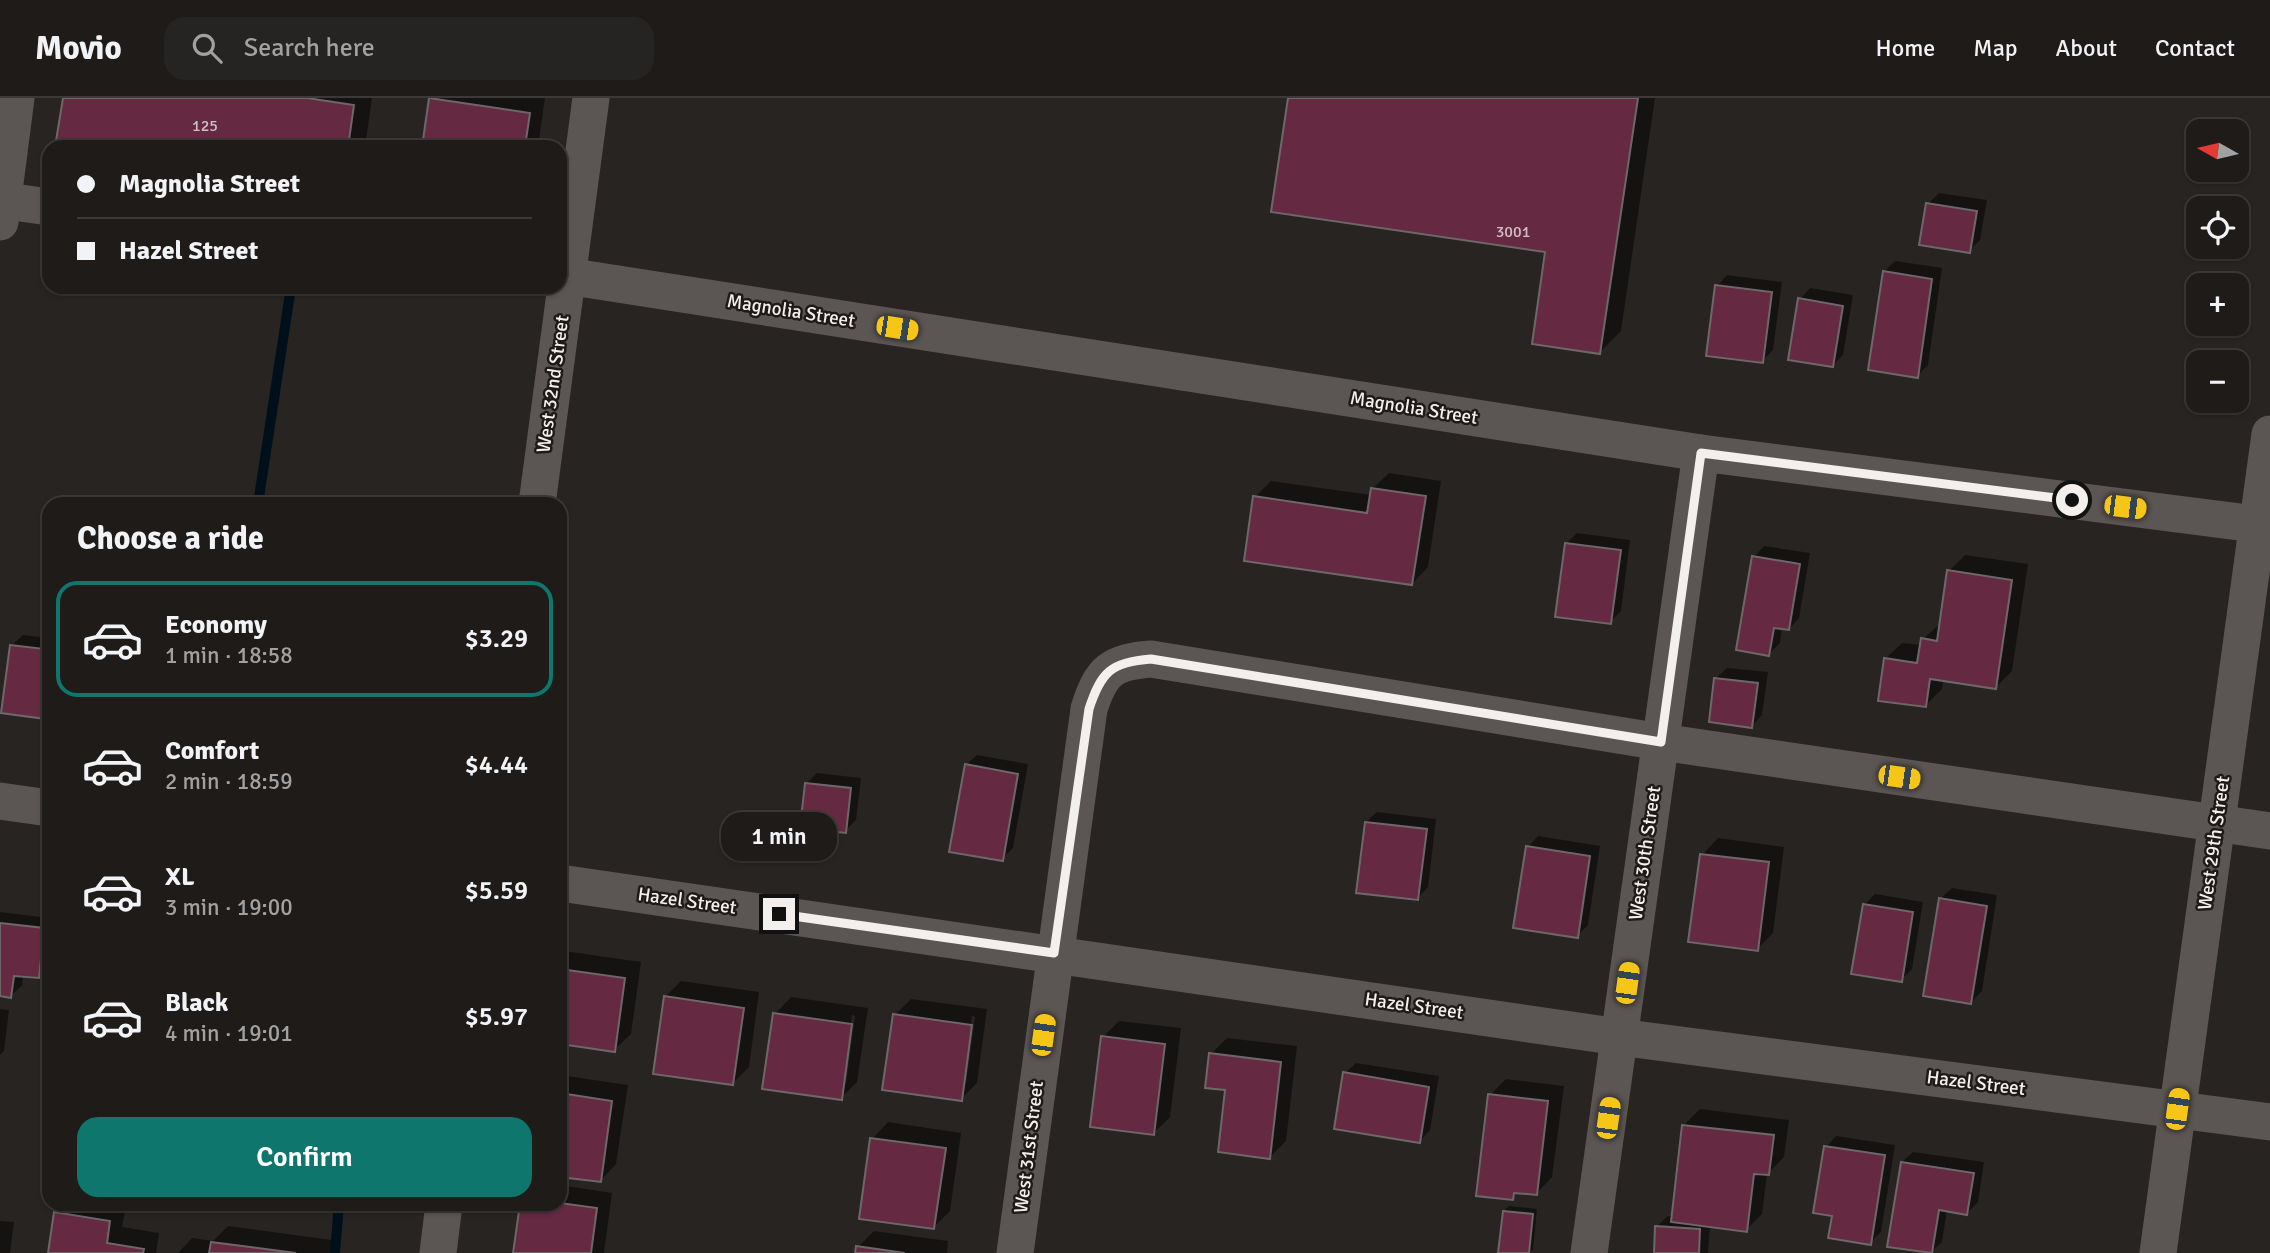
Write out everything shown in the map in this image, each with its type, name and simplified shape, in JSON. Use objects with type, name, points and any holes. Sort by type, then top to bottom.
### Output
[{"type":"street","points":[[16,98],[1,208],[42,207]]},
{"type":"street","name":"West 32nd Street","points":[[567,256],[591,98]]},
{"type":"street","name":"Magnolia Street","points":[[567,276],[1701,453],[2264,525]]},
{"type":"street","name":"West 32nd Street","points":[[538,497],[562,294]]},
{"type":"street","name":"West 29th Street","points":[[2158,1253],[2217,824],[2264,525],[2270,434]]},
{"type":"street","name":"West 30th Street","points":[[1589,1253],[1701,453]]},
{"type":"street","name":"West 31st Street","points":[[1015,1253],[1089,709],[1096,687],[1110,668],[1126,661],[1151,659],[1661,742]]},
{"type":"street","points":[[1661,742],[2270,831]]},
{"type":"street","points":[[0,801],[42,807]]},
{"type":"street","name":"Hazel Street","points":[[567,884],[1619,1037],[2270,1122]]},
{"type":"street","points":[[438,1253],[443,1211]]},
{"type":"building","points":[[63,98],[307,98],[354,105],[349,140],[56,140]]},
{"type":"building","points":[[429,98],[530,113],[526,140],[423,140]]},
{"type":"building","points":[[1288,98],[1638,98],[1600,354],[1532,344],[1545,252],[1271,212]]},
{"type":"building","points":[[1926,203],[1977,211],[1970,253],[1919,245]]},
{"type":"building","points":[[1883,271],[1932,279],[1918,378],[1868,370]]},
{"type":"building","points":[[1715,285],[1772,292],[1763,363],[1706,356]]},
{"type":"building","points":[[1798,298],[1843,306],[1833,367],[1788,360]]},
{"type":"building","points":[[1371,488],[1426,496],[1412,585],[1244,561],[1253,496],[1367,513]]},
{"type":"building","points":[[1565,543],[1621,550],[1611,624],[1555,617]]},
{"type":"building","points":[[1752,556],[1800,564],[1789,630],[1774,628],[1769,656],[1736,650]]},
{"type":"building","points":[[1947,570],[2012,580],[1996,689],[1930,679],[1926,707],[1878,701],[1884,658],[1917,663],[1921,638],[1937,641]]},
{"type":"building","points":[[10,645],[42,649],[42,718],[1,713]]},
{"type":"building","points":[[1714,678],[1758,683],[1752,728],[1709,722]]},
{"type":"building","points":[[965,764],[1018,774],[1003,861],[949,852]]},
{"type":"building","points":[[805,783],[851,788],[846,833],[800,828]]},
{"type":"building","points":[[1365,822],[1427,829],[1418,900],[1356,893]]},
{"type":"building","points":[[1526,846],[1590,856],[1578,938],[1513,928]]},
{"type":"building","points":[[1700,854],[1769,862],[1758,951],[1688,942]]},
{"type":"building","points":[[1939,898],[1987,906],[1971,1004],[1923,996]]},
{"type":"building","points":[[1863,904],[1913,912],[1902,982],[1851,974]]},
{"type":"building","points":[[0,923],[42,928],[39,978],[14,976],[11,998],[0,996]]},
{"type":"building","points":[[567,970],[625,978],[615,1052],[567,1045]]},
{"type":"building","points":[[664,996],[744,1008],[733,1085],[653,1074]]},
{"type":"building","points":[[773,1013],[852,1024],[842,1100],[762,1089]]},
{"type":"building","points":[[893,1014],[972,1025],[962,1101],[882,1090]]},
{"type":"building","points":[[1101,1036],[1165,1044],[1154,1135],[1090,1127]]},
{"type":"building","points":[[1209,1053],[1281,1062],[1270,1159],[1218,1152],[1225,1090],[1205,1088]]},
{"type":"building","points":[[1343,1072],[1429,1087],[1420,1143],[1334,1129]]},
{"type":"building","points":[[567,1094],[612,1101],[601,1182],[567,1178]]},
{"type":"building","points":[[1488,1094],[1548,1101],[1537,1195],[1514,1193],[1513,1200],[1476,1196]]},
{"type":"building","points":[[1682,1125],[1774,1135],[1769,1175],[1754,1174],[1747,1232],[1671,1222]]},
{"type":"building","points":[[870,1138],[946,1148],[934,1229],[859,1219]]},
{"type":"building","points":[[1824,1146],[1885,1155],[1871,1245],[1828,1238],[1832,1216],[1813,1213]]},
{"type":"building","points":[[1901,1162],[1974,1173],[1967,1215],[1939,1210],[1932,1253],[1887,1247]]},
{"type":"building","points":[[567,1204],[597,1208],[591,1253],[513,1253],[519,1211],[567,1211]]},
{"type":"building","points":[[1503,1211],[1533,1214],[1529,1253],[1498,1253]]},
{"type":"building","points":[[54,1212],[110,1221],[107,1243],[144,1249],[143,1253],[48,1253]]},
{"type":"building","points":[[1655,1226],[1700,1229],[1699,1253],[1654,1253]]},
{"type":"building","points":[[211,1242],[296,1253],[209,1253]]},
{"type":"building","points":[[856,1246],[905,1253],[855,1253]]},
{"type":"waterway","points":[[259,497],[290,294]]},
{"type":"waterway","points":[[335,1253],[338,1211]]},
{"type":"route","points":[[779,914],[1054,953],[1089,709],[1096,687],[1110,668],[1126,661],[1151,659],[1661,742],[1701,453],[2072,500]]}]
